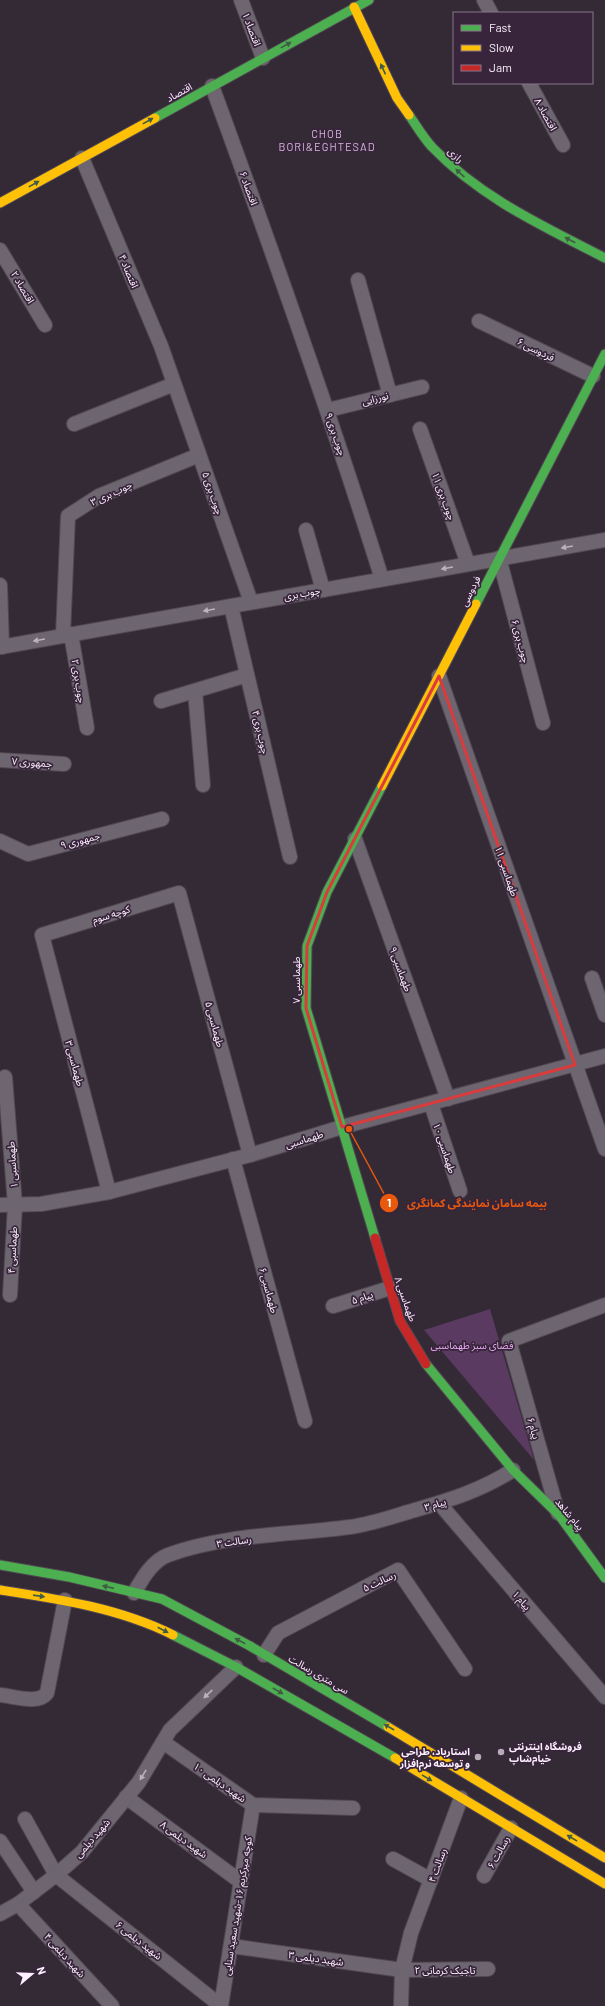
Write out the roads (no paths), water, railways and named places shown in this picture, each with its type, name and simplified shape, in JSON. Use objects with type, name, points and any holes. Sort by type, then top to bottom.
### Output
[{"type":"main road","name":"اقتصاد","points":[[0,203],[369,0]]},
{"type":"main road","name":"رازی","points":[[354,8],[397,98],[431,146],[472,184],[509,208],[605,258]]},
{"type":"main road","name":"فردوسی","points":[[355,839],[605,354]]},
{"type":"main road","name":"۷ طهماسبی","points":[[342,1127],[306,1008],[307,946],[327,892],[355,839]]},
{"type":"main road","name":"۸ طهماسبی","points":[[342,1127],[400,1321],[420,1357],[513,1470]]},
{"type":"main road","name":"پیام شاهد","points":[[513,1470],[559,1516],[605,1578]]},
{"type":"main road","name":"سی متری رسالت","points":[[0,1565],[69,1577],[162,1599],[264,1655],[399,1747],[461,1798],[605,1884]]},
{"type":"main road","name":"سی متری رسالت","points":[[0,1590],[64,1600],[149,1623],[399,1747],[605,1858]]},
{"type":"street","name":"۱ اقتصاد","points":[[241,0],[263,58]]},
{"type":"street","points":[[484,0],[490,12]]},
{"type":"street","name":"۸ اقتصاد","points":[[530,84],[563,145]]},
{"type":"street","name":"۶ اقتصاد","points":[[212,86],[286,289]]},
{"type":"street","name":"۴ اقتصاد","points":[[82,158],[161,346],[174,384]]},
{"type":"street","name":"۲ اقتصاد","points":[[0,250],[45,325]]},
{"type":"street","points":[[358,280],[390,394]]},
{"type":"street","name":"۹ چوب بری","points":[[286,289],[328,410],[382,579]]},
{"type":"street","name":"فردوسی ۶","points":[[479,321],[593,376]]},
{"type":"street","points":[[74,424],[174,384]]},
{"type":"street","name":"۵ چوب بری","points":[[174,384],[251,602]]},
{"type":"street","name":"نورزایی","points":[[328,410],[422,387]]},
{"type":"street","name":"۱۱ چوب بری","points":[[420,429],[468,564]]},
{"type":"street","name":"۳ چوب بری","points":[[67,635],[68,516],[99,496],[199,455]]},
{"type":"street","points":[[306,530],[323,590]]},
{"type":"street","name":"چوب بری","points":[[1,647],[605,540]]},
{"type":"street","name":"۶ چوب بری","points":[[499,558],[543,723]]},
{"type":"street","points":[[0,585],[1,647]]},
{"type":"street","name":"۴ چوب بری","points":[[231,606],[290,857]]},
{"type":"street","name":"۲ چوب بری","points":[[67,635],[87,728]]},
{"type":"street","points":[[161,701],[247,675]]},
{"type":"street","name":"۱۱ طهماسبی","points":[[438,676],[605,1149]]},
{"type":"street","points":[[195,690],[203,785]]},
{"type":"street","name":"۷ جمهوری","points":[[0,760],[64,764]]},
{"type":"street","name":"۹ جمهوری","points":[[0,841],[28,854],[162,819]]},
{"type":"street","name":"۹ طهماسبی","points":[[355,839],[448,1099]]},
{"type":"street","name":"کوچه سوم","points":[[42,935],[180,893]]},
{"type":"street","name":"۵ طهماسبی","points":[[180,893],[250,1155]]},
{"type":"street","name":"۳ طهماسبی","points":[[42,935],[109,1192]]},
{"type":"street","points":[[592,978],[605,1015]]},
{"type":"street","name":"طهماسبی","points":[[0,1205],[41,1204],[109,1192],[250,1155],[342,1127],[605,1056]]},
{"type":"street","name":"۱ طهماسبی","points":[[5,1077],[15,1204]]},
{"type":"street","name":"۱۰ طهماسبی","points":[[431,1104],[460,1192]]},
{"type":"street","name":"۶ طهماسبی","points":[[233,1159],[305,1421]]},
{"type":"street","name":"۴ طهماسبی","points":[[10,1295],[15,1204]]},
{"type":"street","name":"۵ پیام","points":[[333,1306],[390,1288]]},
{"type":"street","name":"۶ پیام","points":[[559,1516],[509,1341],[605,1305]]},
{"type":"street","name":"۳ پیام","points":[[352,1526],[385,1519],[439,1503],[492,1484],[513,1470]]},
{"type":"street","name":"۱ پیام","points":[[439,1503],[605,1697]]},
{"type":"street","name":"۳ رسالت","points":[[134,1593],[144,1574],[166,1556],[222,1542],[352,1526]]},
{"type":"street","name":"۵ رسالت","points":[[264,1655],[278,1633],[398,1570],[465,1669]]},
{"type":"street","points":[[0,1695],[36,1699],[44,1698],[47,1693],[64,1600]]},
{"type":"street","name":"شهید دیلمی","points":[[0,1914],[18,1904],[34,1892],[82,1852],[139,1782],[170,1730],[236,1667]]},
{"type":"street","name":"۱۰ شهید دیلمی","points":[[163,1742],[253,1805],[353,1808]]},
{"type":"street","name":"۸ شهید دیلمی","points":[[126,1797],[241,1882]]},
{"type":"street","name":"۴ رسالت","points":[[401,2006],[402,1970],[411,1933],[461,1798]]},
{"type":"street","name":"کوچه میرکریم ۱۶-شهید سعید سنایی","points":[[221,2006],[253,1805]]},
{"type":"street","points":[[25,1819],[56,1875]]},
{"type":"street","name":"۶ رسالت","points":[[484,1876],[511,1828]]},
{"type":"street","points":[[0,1841],[34,1892]]},
{"type":"street","points":[[393,1859],[431,1880]]},
{"type":"street","name":"۶ شهید دیلمی","points":[[56,1875],[221,2006]]},
{"type":"street","name":"۴ شهید دیلمی","points":[[18,1904],[112,2006]]},
{"type":"street","name":"شهید دیلمی ۳","points":[[231,1946],[402,1970]]},
{"type":"street","name":"تاجیک کرمانی ۲","points":[[402,1970],[488,1969]]},
{"type":"place","name":"بیمه سامان نمایندگی کمانگری","points":[[349,1129]]},
{"type":"place","name":"فروشگاه اینترنتی خیام‌شاپ","points":[[501,1752]]},
{"type":"place","name":"استارباد، طراحی و توسعه نرم‌افزار","points":[[478,1757]]},
{"type":"district","name":"CHOB BORI&EGHTESAD","points":[[327,139]]},
{"type":"park label","name":"فضای سبز طهماسبی","points":[[472,1345]]}]
